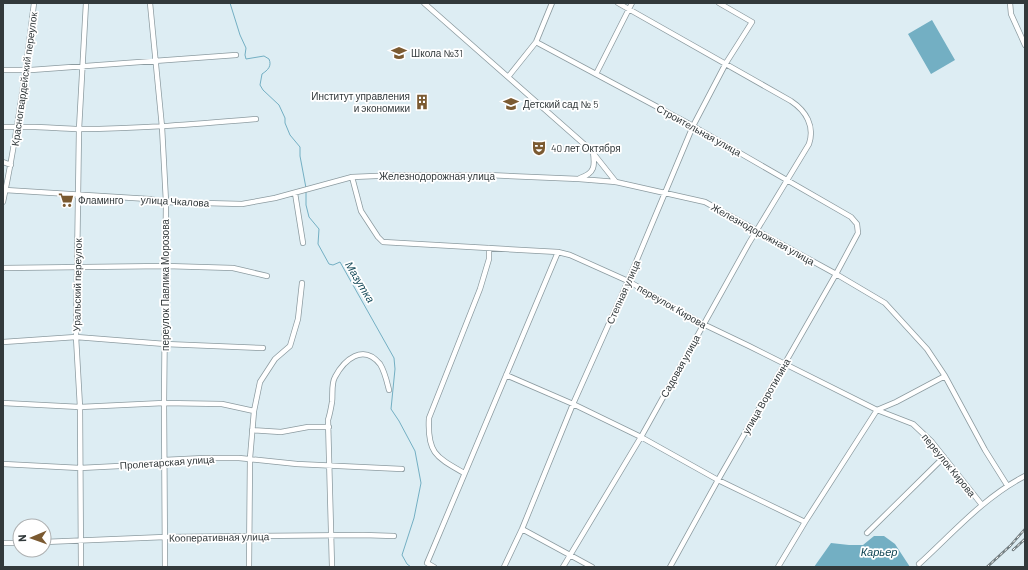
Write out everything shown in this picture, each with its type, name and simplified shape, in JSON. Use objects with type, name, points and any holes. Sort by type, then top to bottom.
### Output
[{"type":"street","name":"Красногвардейский переулок","points":[[3,202],[11,165],[26,70],[34,3]]},
{"type":"street","name":"Уральский переулок","points":[[81,567],[80,407],[76,337],[79,129],[86,3]]},
{"type":"street","name":"переулок Павлика Морозова","points":[[150,3],[162,127],[166,202],[164,403],[165,567]]},
{"type":"street","points":[[424,3],[593,152],[616,182]]},
{"type":"street","points":[[508,77],[536,42],[552,3]]},
{"type":"street","points":[[618,3],[726,63]]},
{"type":"street","points":[[596,74],[632,3]]},
{"type":"street","name":"Степная улица","points":[[504,567],[522,529],[693,126],[726,63],[752,22],[719,3]]},
{"type":"street","points":[[1010,3],[1010,14],[1025,45]]},
{"type":"street","name":"Строительная улица","points":[[536,42],[693,126],[851,217],[857,224]]},
{"type":"street","points":[[3,70],[26,70],[236,55]]},
{"type":"street","name":"Садовая улица","points":[[563,567],[641,437],[756,231],[809,144],[811,137],[809,122],[805,113],[799,106],[726,63]]},
{"type":"street","points":[[3,127],[17,126],[79,129],[162,127],[256,119]]},
{"type":"street","points":[[579,179],[590,174],[593,168],[593,152]]},
{"type":"street","points":[[3,162],[11,165]]},
{"type":"street","name":"Железнодорожная улица","points":[[295,193],[352,177],[399,174],[488,175],[616,182],[705,202],[836,274],[885,303],[927,349],[945,376],[985,450],[1007,485]]},
{"type":"street","name":"переулок Кирова","points":[[352,177],[360,211],[383,242],[558,252],[570,255],[628,281],[703,324],[877,410],[913,424],[932,442],[982,505]]},
{"type":"street","name":"улица Чкалова","points":[[5,190],[149,199],[166,202],[242,204],[295,193]]},
{"type":"street","points":[[295,193],[303,243]]},
{"type":"street","name":"улица Воротилина","points":[[670,567],[836,274],[858,233],[857,224]]},
{"type":"street","points":[[464,473],[435,454],[430,443],[428,432],[429,418],[480,289],[489,259],[489,248]]},
{"type":"street","points":[[434,567],[427,563],[558,252]]},
{"type":"street","points":[[3,268],[166,266],[233,268],[268,276]]},
{"type":"street","points":[[249,567],[250,458],[254,411],[260,382],[274,358],[290,346],[298,319],[302,283]]},
{"type":"street","points":[[3,342],[76,337],[165,344],[263,348]]},
{"type":"street","points":[[332,567],[328,420],[332,402],[334,379],[346,361],[351,357],[360,354],[374,358],[380,364],[384,371],[389,390]]},
{"type":"street","points":[[506,375],[574,404],[641,437],[718,480],[805,522]]},
{"type":"street","points":[[778,567],[877,410],[896,402],[945,376]]},
{"type":"street","points":[[3,403],[80,407],[164,403],[222,404],[254,411]]},
{"type":"street","points":[[252,430],[281,432],[308,427],[329,427]]},
{"type":"street","points":[[867,533],[944,457]]},
{"type":"street","name":"Пролетарская улица","points":[[3,464],[80,468],[159,464],[164,460],[250,458],[297,464],[402,469]]},
{"type":"street","points":[[919,564],[982,505],[1007,485],[1025,476]]},
{"type":"street","points":[[522,529],[569,556],[592,567]]},
{"type":"street","name":"Кооперативная улица","points":[[52,542],[249,536],[332,536],[363,534],[394,536]]},
{"type":"water","points":[[932,20],[955,60],[931,74],[908,34]]},
{"type":"water","name":"Карьер","points":[[874,536],[884,536],[895,544],[910,567],[814,567],[831,543],[863,545]]},
{"type":"waterway","name":"Мазутка","points":[[230,3],[240,35],[246,48],[246,59],[264,56],[270,61],[270,66],[262,74],[260,85],[263,90],[279,105],[290,135],[300,147],[300,156],[306,188]]},
{"type":"waterway","name":"Мазутка","points":[[306,192],[306,205],[309,217],[319,229],[318,244],[329,264],[333,265],[340,262],[394,358],[395,369],[391,409],[415,451],[421,483],[414,518],[402,555],[407,564],[411,567]]},
{"type":"railway","points":[[987,567],[1010,546],[1025,529]]},
{"type":"railway","points":[[1013,550],[1025,539]]},
{"type":"place","name":"Школа №31","points":[[399,53]]},
{"type":"place","name":"Институт управления и экономики","points":[[422,102]]},
{"type":"place","name":"Детский сад № 5","points":[[511,104]]},
{"type":"place","name":"40 лет Октября","points":[[539,148]]},
{"type":"place","name":"Фламинго","points":[[66,200]]}]
